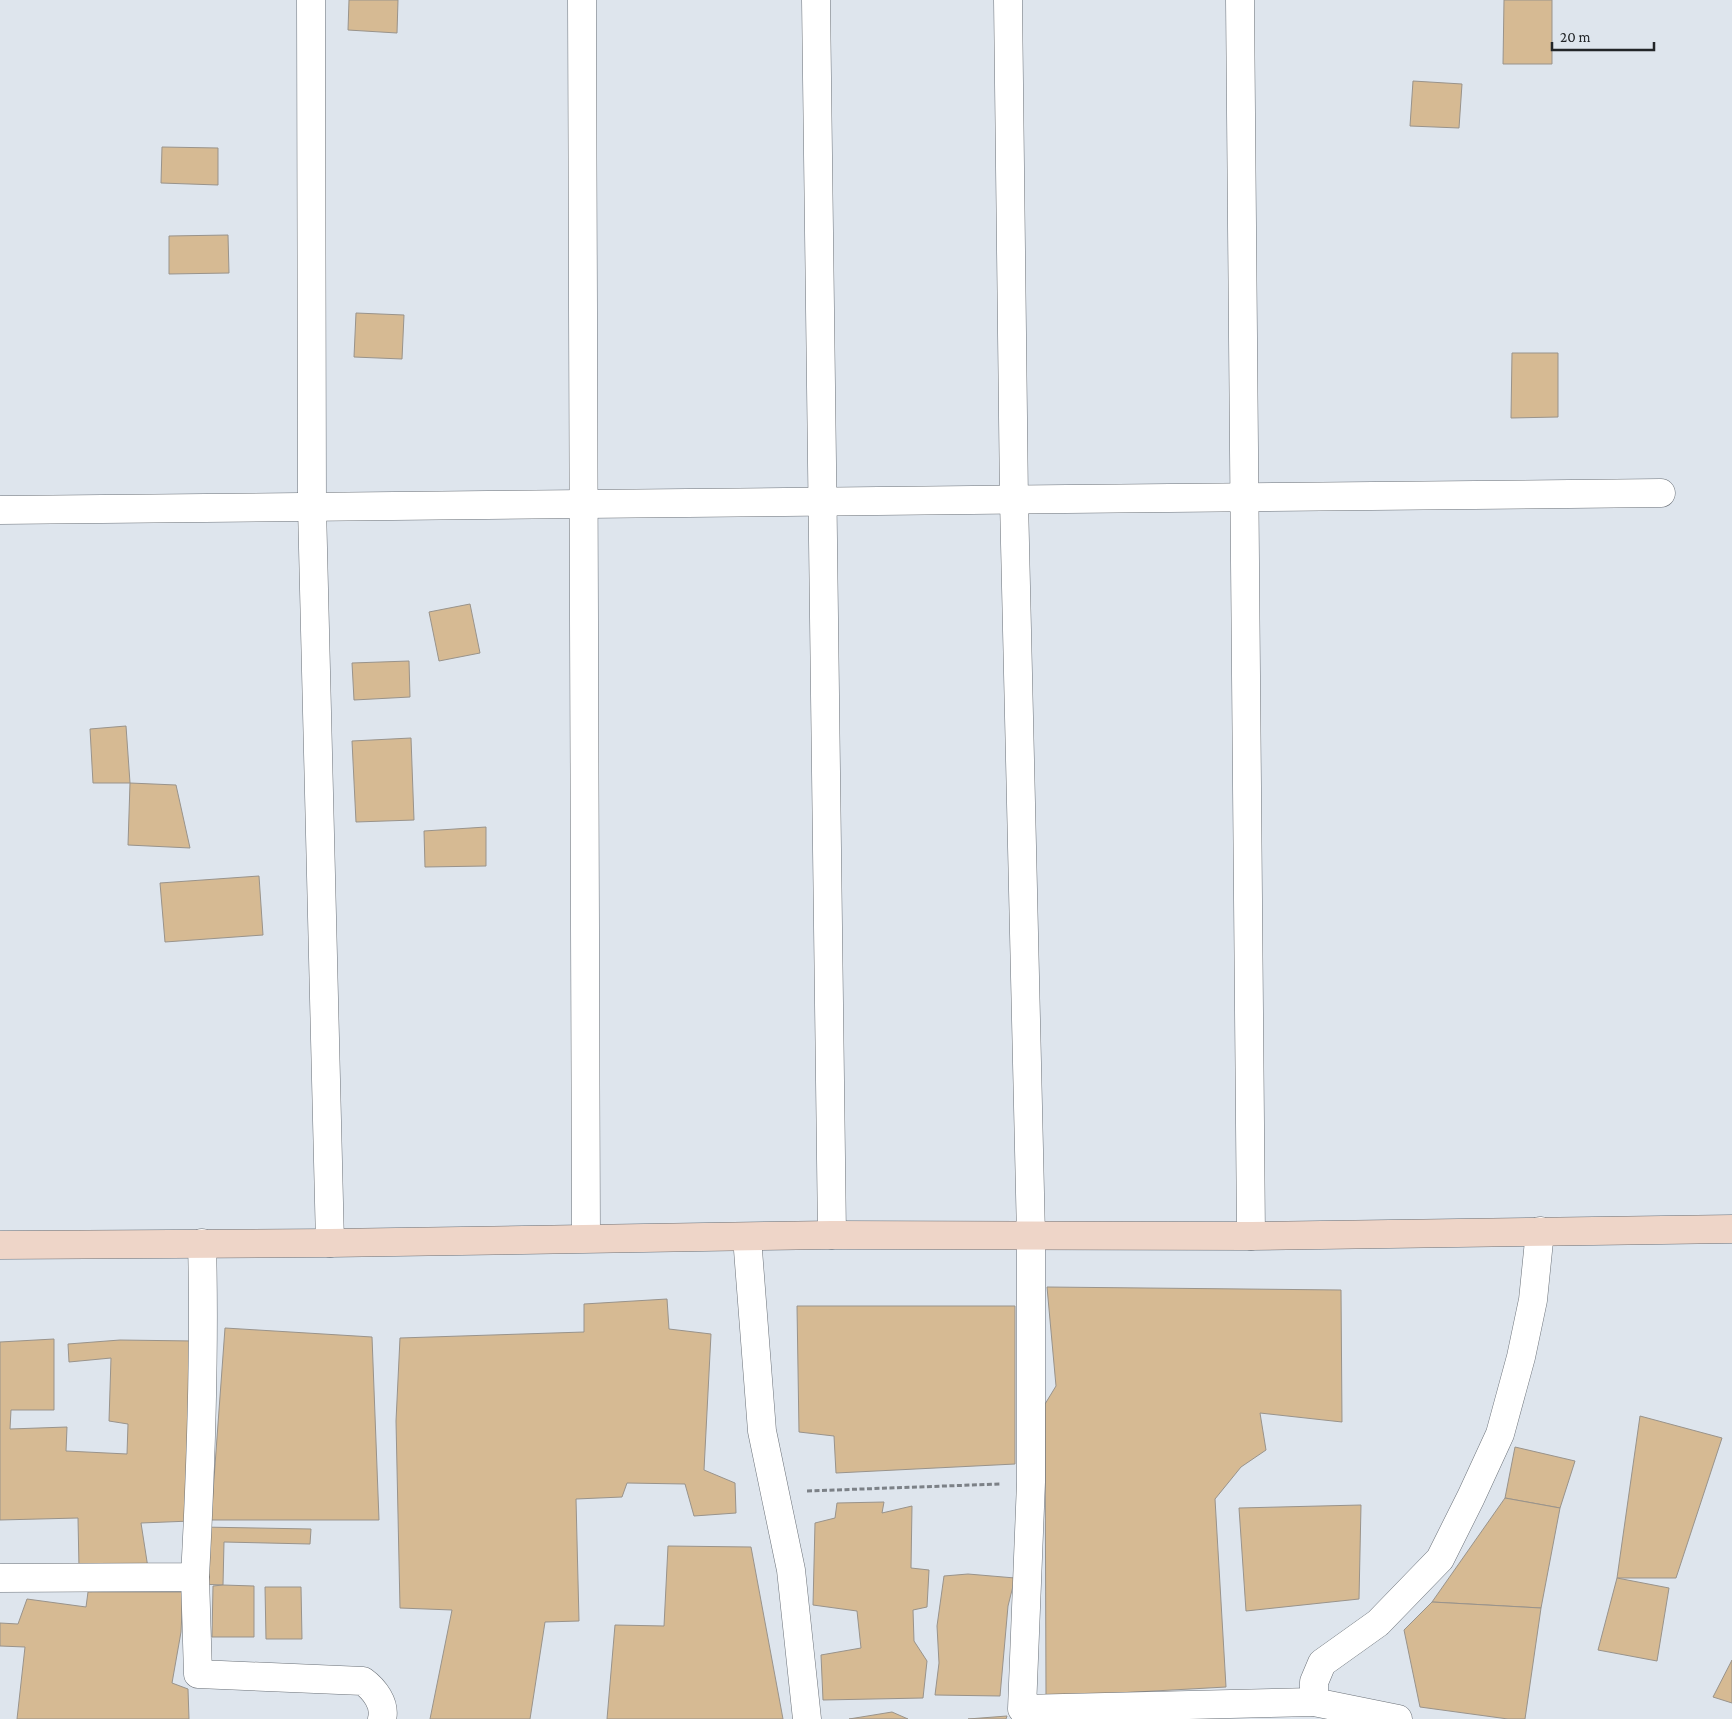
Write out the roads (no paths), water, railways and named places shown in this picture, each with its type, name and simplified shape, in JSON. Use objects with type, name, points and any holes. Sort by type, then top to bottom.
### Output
[{"type":"street","points":[[311,0],[312,507],[330,1243]]},
{"type":"street","points":[[582,0],[586,1238]]},
{"type":"street","points":[[816,0],[832,1235]]},
{"type":"street","points":[[1008,0],[1014,500],[1030,1236],[1031,1482],[1022,1709],[1314,1702],[1398,1719]]},
{"type":"street","points":[[1240,0],[1250,1236]]},
{"type":"street","points":[[0,510],[1661,493]]},
{"type":"street","points":[[0,1245],[330,1243],[832,1235],[1250,1236],[1732,1229]]},
{"type":"street","points":[[1314,1702],[1314,1682],[1322,1662],[1378,1623],[1440,1559],[1475,1490],[1500,1434],[1521,1357],[1533,1300],[1540,1231]]},
{"type":"street","points":[[747,1237],[762,1431],[791,1570],[807,1719]]},
{"type":"street","points":[[202,1243],[204,1330],[203,1421],[195,1577],[198,1674],[363,1681],[375,1690],[383,1714],[382,1719]]},
{"type":"street","points":[[0,1578],[195,1577]]}]
